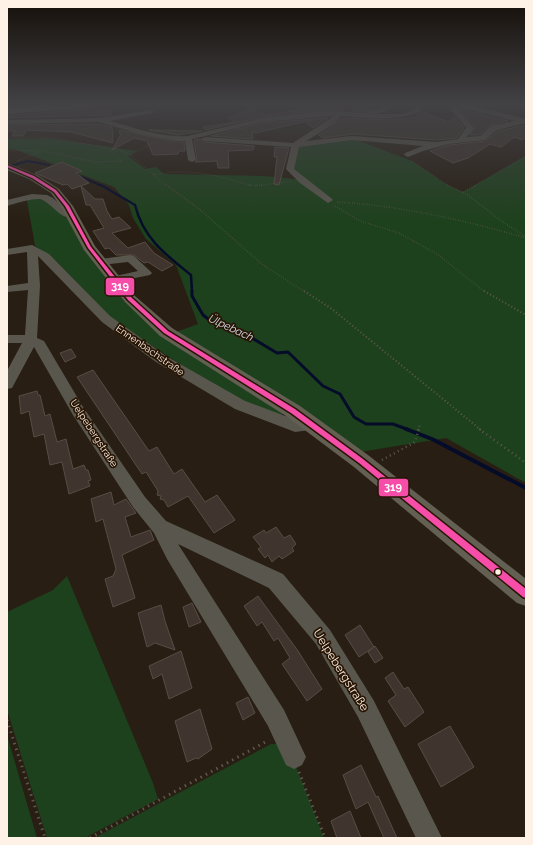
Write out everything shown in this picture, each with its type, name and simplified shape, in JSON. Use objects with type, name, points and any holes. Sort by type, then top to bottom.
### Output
[{"type":"main road","points":[[10,168],[33,177],[55,191],[72,214],[89,247],[130,299],[166,332],[313,425],[368,466],[526,594]]},
{"type":"street","points":[[189,143],[192,160]]},
{"type":"street","points":[[271,143],[295,145],[308,143]]},
{"type":"street","points":[[420,143],[439,145]]},
{"type":"street","points":[[408,155],[420,149],[445,143]]},
{"type":"street","points":[[295,145],[290,169],[300,180],[311,186],[328,200]]},
{"type":"street","points":[[7,203],[37,196],[47,197],[63,213],[72,214]]},
{"type":"street","points":[[7,252],[32,248],[34,286],[31,340],[7,384]]},
{"type":"street","name":"Ennenbachstraße","points":[[32,248],[45,256],[87,302],[106,319],[161,359],[240,405],[295,426],[313,425]]},
{"type":"street","points":[[101,262],[130,258],[146,273],[115,279]]},
{"type":"street","points":[[118,260],[130,277]]},
{"type":"street","points":[[7,289],[34,286]]},
{"type":"street","points":[[7,339],[31,340]]},
{"type":"street","name":"Uelpebergstraße","points":[[31,340],[39,344],[78,411],[139,502],[160,527],[173,554],[276,718],[294,757]]},
{"type":"street","name":"Uelpebergstraße","points":[[160,527],[276,581],[323,637],[358,696],[429,838]]},
{"type":"path","points":[[86,143],[120,150],[130,155],[198,208],[263,265],[332,309],[468,421],[526,463]]},
{"type":"path","points":[[130,155],[152,143]]},
{"type":"path","points":[[7,150],[42,151],[95,162],[121,161],[107,147]]},
{"type":"path","points":[[10,168],[42,151]]},
{"type":"path","points":[[408,155],[412,161],[448,185],[463,192],[526,238]]},
{"type":"path","points":[[463,192],[526,156]]},
{"type":"path","points":[[154,175],[171,171],[202,172],[252,186],[300,180]]},
{"type":"path","points":[[328,200],[334,202],[355,202],[399,207],[450,217],[526,238]]},
{"type":"path","points":[[328,200],[360,221],[399,233],[437,254],[482,290],[526,315]]},
{"type":"path","points":[[368,466],[399,452],[415,442],[420,426]]},
{"type":"path","points":[[7,720],[45,838]]},
{"type":"path","points":[[90,838],[282,733]]},
{"type":"path","points":[[294,757],[325,838]]},
{"type":"green space","points":[[7,143],[85,143],[137,151],[128,156],[145,169],[156,167],[164,174],[263,176],[297,179],[290,169],[295,145],[308,143],[366,143],[412,161],[447,185],[463,192],[526,156],[526,483],[446,438],[360,452],[176,332],[198,324],[176,265],[146,239],[133,218],[129,205],[114,187],[14,149],[7,149]]},
{"type":"green space","points":[[37,198],[48,201],[68,219],[130,304],[284,411],[281,416],[226,394],[114,321],[58,263],[35,246],[27,200]]},
{"type":"green space","points":[[67,576],[153,783],[158,799],[85,838],[47,838],[7,710],[7,612],[53,590]]},
{"type":"green space","points":[[7,735],[37,838],[7,838]]},
{"type":"green space","points":[[271,744],[277,744],[293,759],[324,838],[94,838]]},
{"type":"building","points":[[116,143],[124,143],[112,150]]},
{"type":"building","points":[[148,143],[184,143],[185,151],[179,151],[178,154],[153,155]]},
{"type":"building","points":[[195,143],[223,143],[254,146],[253,150],[228,151],[229,168],[218,168],[217,161],[195,162],[197,160]]},
{"type":"building","points":[[506,143],[501,147],[490,144],[468,158],[453,163],[430,151],[449,145]]},
{"type":"building","points":[[275,147],[289,148],[279,185],[274,184],[277,157],[274,157]]},
{"type":"building","points":[[62,162],[82,171],[76,173],[89,183],[72,189],[67,184],[63,185],[35,173]]},
{"type":"building","points":[[81,186],[95,199],[103,199],[107,211],[112,219],[119,217],[131,228],[112,233],[128,248],[145,242],[154,253],[173,265],[162,271],[148,262],[144,263],[134,255],[116,255],[109,248],[105,249],[93,231],[104,228],[90,205],[86,205]]},
{"type":"building","points":[[71,349],[76,357],[65,362],[60,353]]},
{"type":"building","points":[[93,370],[149,451],[157,447],[174,474],[182,469],[205,502],[217,495],[235,520],[214,533],[188,496],[168,507],[164,500],[160,499],[161,496],[157,495],[158,491],[146,472],[142,474],[77,377]]},
{"type":"building","points":[[37,391],[38,395],[40,395],[45,416],[50,414],[57,442],[66,439],[73,469],[84,465],[86,470],[88,470],[91,480],[88,481],[90,486],[69,494],[62,462],[50,465],[44,434],[34,437],[29,411],[21,414],[19,396]]},
{"type":"building","points":[[111,492],[114,505],[126,499],[136,513],[125,517],[131,537],[150,530],[154,540],[122,555],[135,598],[113,607],[105,579],[113,576],[116,569],[103,519],[96,522],[91,499]]},
{"type":"building","points":[[276,527],[284,538],[290,535],[296,544],[292,548],[294,551],[282,559],[279,556],[272,562],[268,555],[265,558],[258,549],[261,547],[253,537],[264,530],[266,533]]},
{"type":"building","points":[[258,596],[298,651],[322,689],[307,701],[282,664],[290,658],[278,638],[274,641],[262,622],[257,626],[244,606]]},
{"type":"building","points":[[192,603],[201,622],[189,627],[183,607]]},
{"type":"building","points":[[161,605],[175,650],[155,643],[147,647],[138,613]]},
{"type":"building","points":[[360,625],[374,647],[359,657],[345,635]]},
{"type":"building","points":[[375,646],[383,658],[375,663],[368,652]]},
{"type":"building","points":[[181,651],[192,688],[169,699],[162,674],[153,679],[149,666]]},
{"type":"building","points":[[393,672],[404,689],[408,687],[424,712],[405,727],[388,701],[396,695],[385,678]]},
{"type":"building","points":[[248,697],[255,713],[243,720],[236,703]]},
{"type":"building","points":[[200,709],[212,749],[198,759],[196,758],[187,762],[175,721]]},
{"type":"building","points":[[450,726],[474,767],[441,787],[418,744]]},
{"type":"building","points":[[361,765],[376,797],[378,796],[397,838],[384,838],[368,802],[356,809],[343,775]]},
{"type":"building","points":[[350,811],[361,838],[337,838],[331,821]]},
{"type":"waterway","name":"Ülpebach","points":[[7,167],[28,161],[49,165]]},
{"type":"waterway","name":"Ülpebach","points":[[82,177],[102,186]]},
{"type":"waterway","name":"Ülpebach","points":[[101,185],[135,205],[144,227],[157,245],[164,253],[191,275],[192,292]]},
{"type":"waterway","name":"Ülpebach","points":[[192,292],[192,296],[203,315],[212,322],[240,331],[277,353],[288,352],[323,386],[340,394],[354,417],[366,424],[393,424],[409,430]]},
{"type":"waterway","name":"Ülpebach","points":[[406,429],[432,439],[526,488]]},
{"type":"transit line","name":"319","points":[[7,166],[33,177],[55,191],[67,206],[89,247],[130,299],[166,332],[293,411],[361,461],[526,594]]}]
